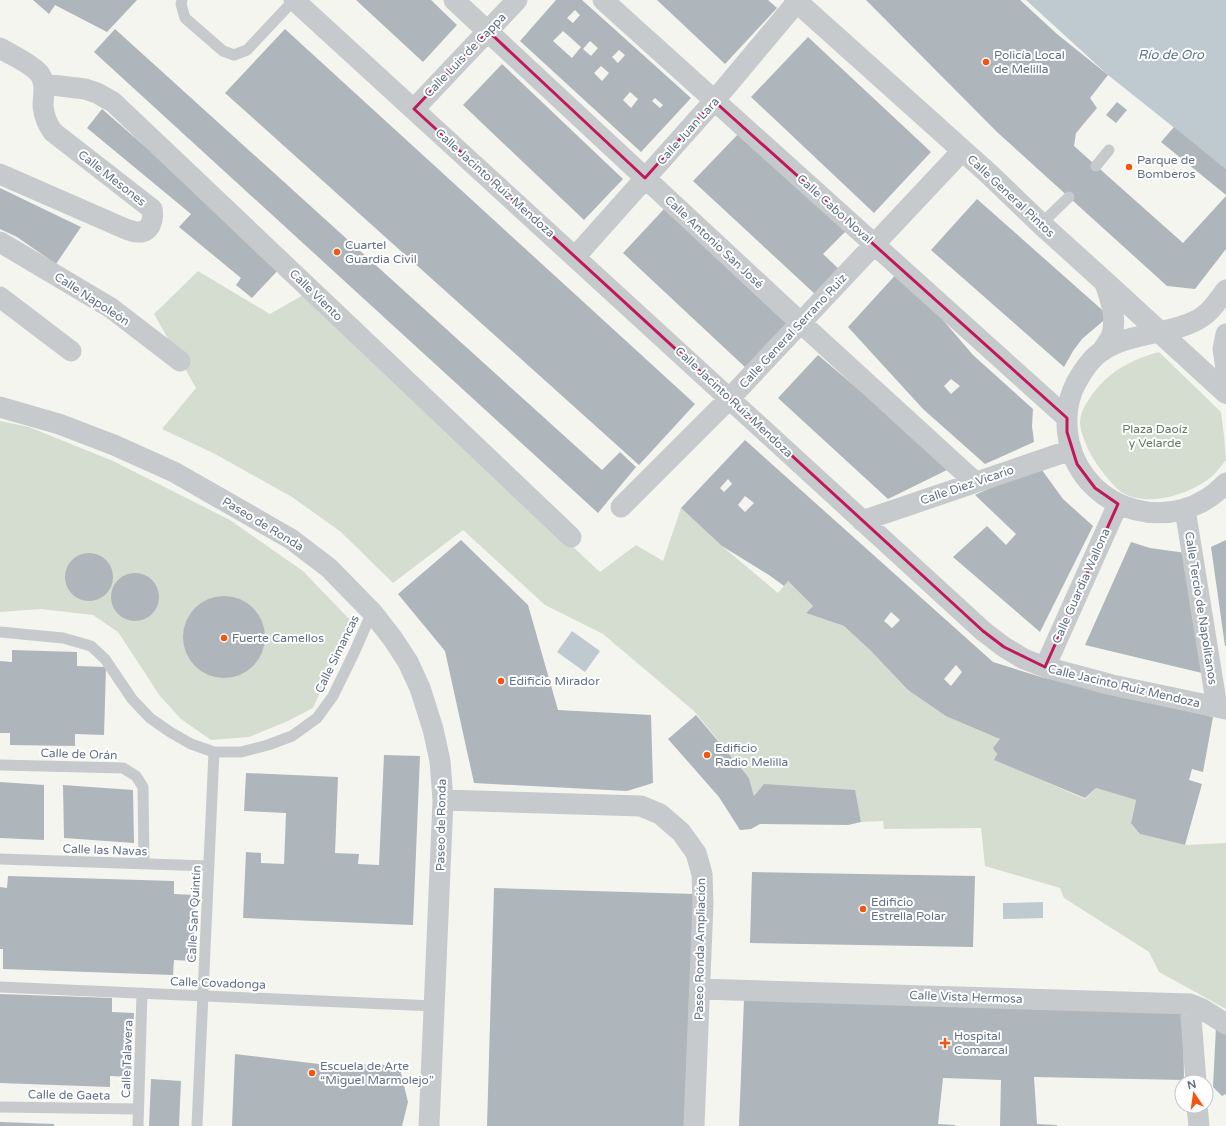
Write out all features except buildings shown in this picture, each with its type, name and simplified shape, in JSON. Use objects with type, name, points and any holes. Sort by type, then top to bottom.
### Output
[{"type":"street","name":"Calle Jacinto Ruiz Mendoza","points":[[294,0],[983,631],[1004,647],[1024,659],[1044,668],[1112,685],[1221,708]]},
{"type":"street","name":"Calle Antonio San José","points":[[454,0],[801,323],[975,482]]},
{"type":"street","name":"Calle Luis de Cappa","points":[[414,109],[517,0]]},
{"type":"street","name":"Calle Cabo Noval","points":[[603,0],[1066,418]]},
{"type":"street","name":"Calle Juan Lara","points":[[575,257],[714,101],[796,1]]},
{"type":"street","name":"Calle General Pintos","points":[[796,1],[989,174],[1041,224],[1226,393]]},
{"type":"street","points":[[0,48],[32,66],[40,75],[44,84]]},
{"type":"street","name":"Calle Mesones","points":[[0,174],[128,230],[137,233],[144,231],[150,226],[154,217],[152,209],[53,132],[45,117],[43,105],[45,93],[44,84]]},
{"type":"street","name":"Calle Viento","points":[[44,84],[85,89],[113,102],[571,537]]},
{"type":"street","name":"Calle General Serrano Ruiz","points":[[621,507],[730,398],[962,151]]},
{"type":"street","name":"Calle Napoleón","points":[[0,242],[111,308],[180,361]]},
{"type":"street","points":[[1104,281],[1111,300],[1113,318],[1112,334],[1102,351],[1088,365],[1076,383],[1070,399],[1066,418],[1071,450],[1077,464],[1085,477],[1095,488],[1118,504],[1134,510],[1151,513],[1168,513],[1186,509],[1210,498],[1226,483]]},
{"type":"street","points":[[1102,351],[1134,338],[1185,326],[1203,317],[1212,309],[1226,290]]},
{"type":"street","points":[[0,297],[71,351]]},
{"type":"street","points":[[1226,334],[1223,349],[1226,370]]},
{"type":"street","name":"Paseo de Ronda","points":[[0,407],[59,424],[114,445],[174,472],[291,539],[329,568],[372,612],[393,639],[408,662],[420,688],[433,729],[440,761],[443,800],[429,1126]]},
{"type":"street","name":"Calle Diez Vicario","points":[[862,521],[1071,450]]},
{"type":"street","name":"Calle Guardia Wallona","points":[[1044,668],[1118,504]]},
{"type":"street","name":"Calle Tercio de Napolitanos","points":[[1186,509],[1221,708]]},
{"type":"street","name":"Paseo Ronda Ampliación","points":[[443,800],[641,806],[660,814],[681,832],[696,853],[702,874],[703,904],[694,1126]]},
{"type":"street","name":"Calle Vista Hermosa","points":[[700,989],[1190,1004],[1202,1008],[1226,1024]]},
{"type":"street","points":[[1190,1004],[1195,1074]]},
{"type":"street","points":[[1198,1114],[1199,1126]]},
{"type":"lane","points":[[182,0],[181,4],[184,18],[223,51],[234,55],[247,50],[294,0]]},
{"type":"lane","points":[[1096,166],[1109,150]]},
{"type":"lane","points":[[1041,224],[1069,197]]},
{"type":"lane","name":"Calle Simancas","points":[[0,632],[63,638],[91,646],[105,659],[132,700],[150,718],[191,744],[214,752],[241,752],[268,745],[292,736],[317,718],[333,696],[372,612]]},
{"type":"lane","name":"Calle San Quintín","points":[[197,1126],[214,752]]},
{"type":"lane","name":"Calle de Orán","points":[[0,765],[123,768],[136,776],[143,787],[144,864]]},
{"type":"lane","name":"Calle las Navas","points":[[0,859],[209,866]]},
{"type":"lane","name":"Calle Covadonga","points":[[0,987],[434,1006]]},
{"type":"lane","name":"Calle Talavera","points":[[138,1126],[142,993]]},
{"type":"lane","name":"Calle de Gaeta","points":[[0,1107],[138,1109]]},
{"type":"highlighted area","points":[[488,31],[645,178],[714,101],[1067,418],[1067,432],[1077,464],[1095,488],[1118,504],[1045,667],[1004,647],[983,631],[414,109]]},
{"type":"green space","points":[[198,271],[270,314],[303,295],[600,572],[636,545],[663,561],[681,508],[722,546],[778,593],[788,581],[813,606],[806,613],[844,626],[871,651],[908,690],[1000,739],[995,760],[1085,799],[1096,788],[1136,800],[1131,822],[1140,834],[1185,845],[1226,843],[1226,1009],[1159,972],[1149,952],[1064,898],[1060,888],[985,866],[981,828],[884,829],[883,821],[861,822],[854,790],[754,796],[749,778],[694,711],[603,634],[545,605],[463,530],[393,583],[341,532],[292,497],[215,454],[162,429],[196,388],[154,314]]},
{"type":"green space","name":"Plaza Daoíz y Velarde","points":[[1159,352],[1221,412],[1226,460],[1210,478],[1190,490],[1167,497],[1143,499],[1131,497],[1121,492],[1114,486],[1094,460],[1081,431],[1080,419],[1083,409],[1088,401],[1104,381],[1112,374],[1129,363]]},
{"type":"green space","points":[[0,421],[29,427],[113,461],[230,520],[303,571],[353,623],[313,708],[288,721],[249,737],[211,740],[181,719],[160,696],[118,632],[93,615],[41,609],[0,612]]},
{"type":"water","name":"Río de Oro","points":[[1026,0],[1226,0],[1226,169],[1108,75]]},
{"type":"water","points":[[572,631],[600,651],[585,672],[557,652]]},
{"type":"water","points":[[1043,902],[1043,918],[1003,919],[1003,903]]},
{"type":"place","name":"Policía Local de Melilla","points":[[986,62]]},
{"type":"place","name":"Parque de Bomberos","points":[[1129,167]]},
{"type":"place","name":"Cuartel Guardia Civil","points":[[337,252]]},
{"type":"place","name":"Fuerte Camellos","points":[[224,638]]},
{"type":"place","name":"Edificio Mirador","points":[[501,681]]},
{"type":"place","name":"Edificio Radio Melilla","points":[[707,755]]},
{"type":"place","name":"Edificio Estrella Polar","points":[[863,909]]},
{"type":"place","name":"Hospital Comarcal","points":[[945,1043]]},
{"type":"place","name":"Escuela de Arte “Miguel Marmolejo”","points":[[312,1073]]}]
